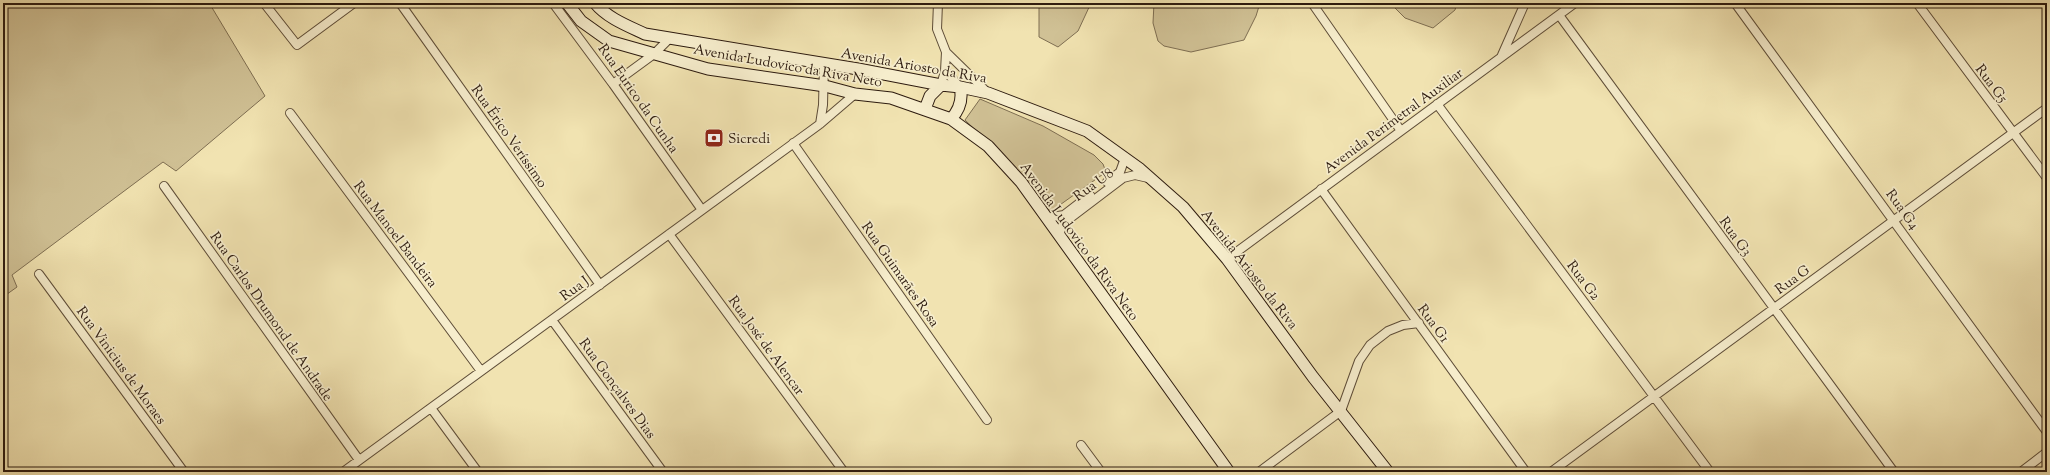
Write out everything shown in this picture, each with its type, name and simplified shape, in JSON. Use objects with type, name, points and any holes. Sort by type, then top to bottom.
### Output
[{"type":"street","points":[[264,3],[296,45],[354,3]]},
{"type":"street","name":"Rua Érico Veríssimo","points":[[400,3],[600,285]]},
{"type":"street","name":"Rua Eurico da Cunha","points":[[553,3],[576,23],[613,84],[702,210]]},
{"type":"street","name":"Avenida Ludovico da Riva Neto","points":[[567,3],[576,23],[609,41],[708,69],[824,86],[855,94],[891,98],[951,118],[988,146],[1021,182],[1229,472]]},
{"type":"street","name":"Avenida Ariosto da Riva","points":[[595,3],[599,9],[623,24],[645,34],[858,69],[988,93],[1087,131],[1125,158],[1183,207],[1226,259],[1313,378],[1341,411],[1388,472]]},
{"type":"street","points":[[938,3],[937,29],[946,52],[988,93]]},
{"type":"street","points":[[1312,3],[1401,131]]},
{"type":"street","points":[[1502,57],[1525,3]]},
{"type":"street","name":"Avenida Perimetral Auxiliar","points":[[1226,259],[1575,3]]},
{"type":"street","name":"Rua G4","points":[[1736,3],[1895,220],[2047,432]]},
{"type":"street","name":"Rua G5","points":[[1917,3],[2047,178]]},
{"type":"street","name":"Rua G3","points":[[1559,15],[1773,309],[1894,472]]},
{"type":"street","points":[[613,84],[654,54],[669,39]]},
{"type":"street","points":[[926,109],[930,96],[941,85],[945,71],[946,52]]},
{"type":"street","points":[[820,124],[824,86],[824,64]]},
{"type":"street","points":[[945,71],[960,87],[962,96],[960,105],[951,118]]},
{"type":"street","name":"Rua J","points":[[343,472],[820,124],[855,94]]},
{"type":"street","name":"Rua G2","points":[[1437,104],[1710,472]]},
{"type":"street","name":"Rua G","points":[[1552,472],[2047,108]]},
{"type":"street","name":"Rua Manoel Bandeira","points":[[290,113],[481,371]]},
{"type":"street","name":"Rua Guimarães Rosa","points":[[793,143],[987,420]]},
{"type":"street","name":"Rua U8","points":[[1122,175],[1125,158]]},
{"type":"street","name":"Rua U8","points":[[1059,236],[1065,222],[1093,197],[1122,175],[1141,175],[1154,181]]},
{"type":"street","name":"Rua Carlos Drumond de Andrade","points":[[164,186],[359,460]]},
{"type":"street","name":"Rua G1","points":[[1321,189],[1526,472]]},
{"type":"street","name":"Rua U8","points":[[1046,218],[1064,215],[1093,197]]},
{"type":"street","name":"Rua José de Alencar","points":[[669,234],[844,472]]},
{"type":"street","name":"Rua Vinicius de Moraes","points":[[39,274],[184,472]]},
{"type":"street","name":"Rua Gonçalves Dias","points":[[552,320],[663,472]]},
{"type":"street","points":[[1258,472],[1341,411],[1359,361],[1370,344],[1388,331],[1403,325],[1418,323]]},
{"type":"street","points":[[431,408],[478,472]]},
{"type":"street","points":[[1081,445],[1102,472]]},
{"type":"street","points":[[2021,472],[2047,452]]},
{"type":"shaded area","points":[[3,3],[215,3],[211,6],[265,96],[176,171],[163,162],[12,275],[17,287],[3,297]]},
{"type":"shaded area","points":[[1041,3],[1091,3],[1078,31],[1058,47],[1039,37],[1039,8]]},
{"type":"shaded area","points":[[1154,3],[1260,3],[1256,16],[1244,40],[1191,52],[1164,46],[1158,41],[1153,23]]},
{"type":"shaded area","points":[[1390,3],[1457,3],[1455,10],[1433,28],[1405,18]]},
{"type":"shaded area","points":[[980,99],[1043,126],[1094,155],[1103,164],[1106,172],[1050,212],[1025,178],[965,120]]},
{"type":"place","name":"Sicredi","points":[[714,138]]}]
